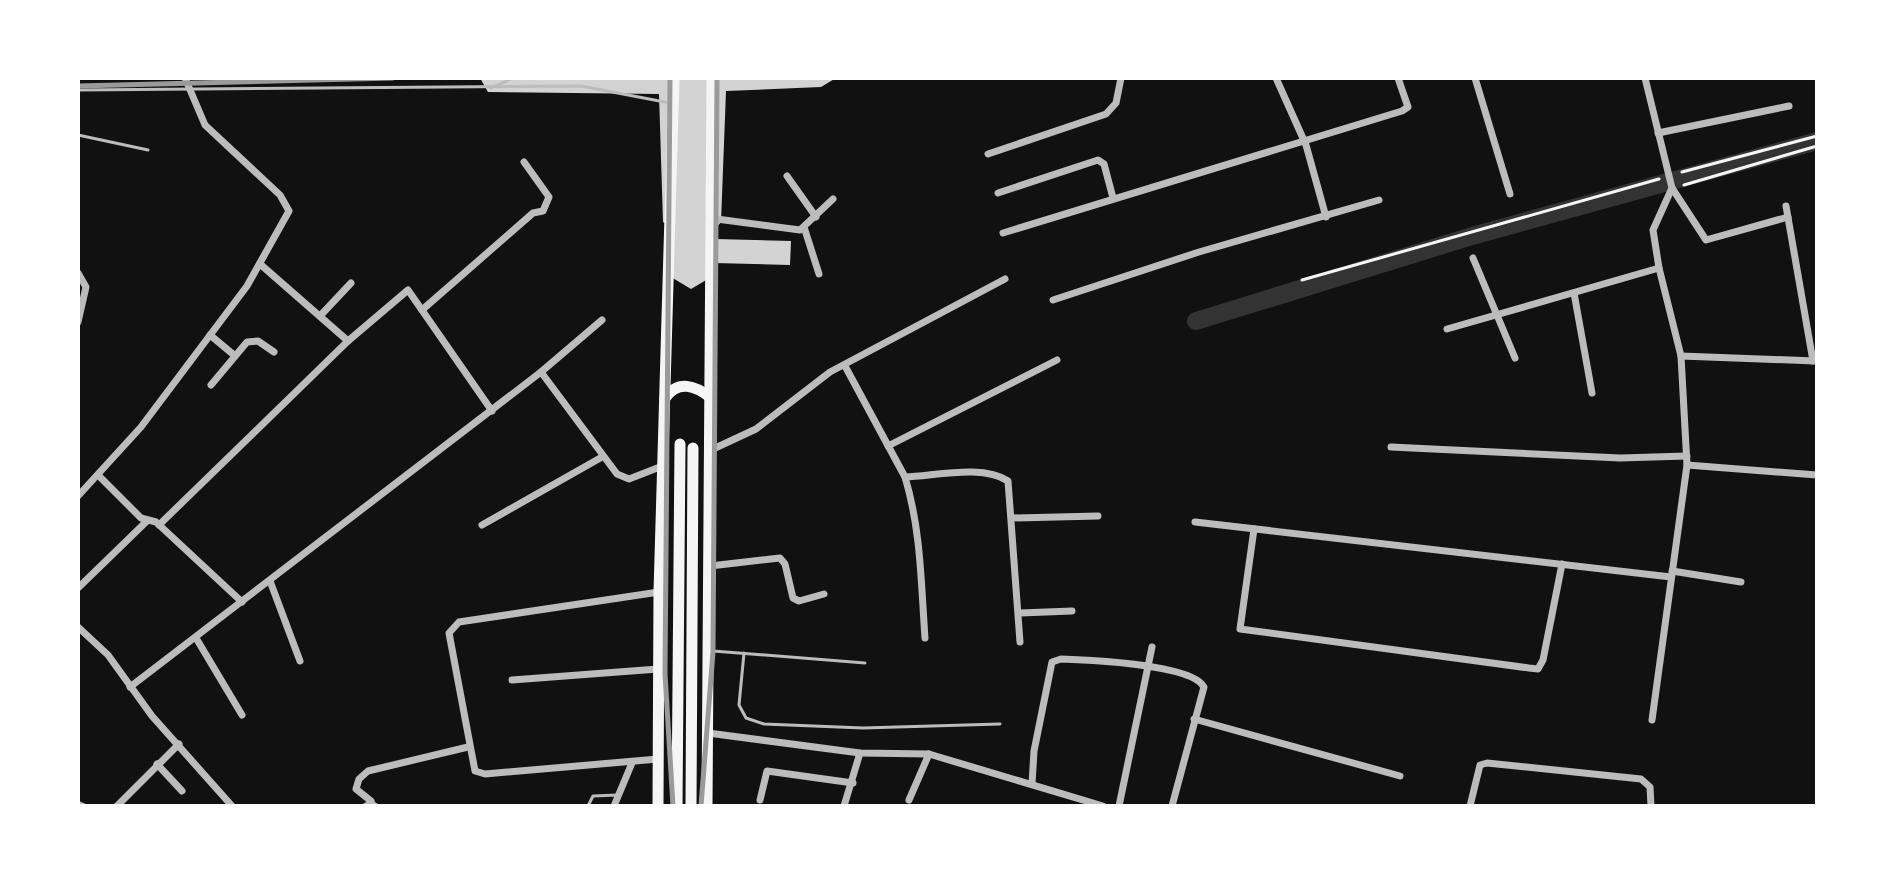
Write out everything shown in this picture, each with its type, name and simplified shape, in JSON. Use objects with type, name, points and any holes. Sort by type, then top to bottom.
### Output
[{"type":"main road","points":[[658,806],[659,592],[674,78]]},
{"type":"main road","points":[[707,806],[712,78]]},
{"type":"main road","points":[[665,398],[676,387],[684,386],[696,388],[711,398]]},
{"type":"main road","points":[[677,806],[680,444]]},
{"type":"main road","points":[[691,806],[693,448]]},
{"type":"street","points":[[78,496],[141,427],[210,335],[260,264],[289,211],[280,195],[205,125],[185,78]]},
{"type":"street","points":[[988,154],[1106,114],[1116,103],[1121,78]]},
{"type":"street","points":[[1276,78],[1304,141],[1326,217]]},
{"type":"street","points":[[1003,233],[1408,107],[1398,78]]},
{"type":"street","points":[[1475,78],[1510,194]]},
{"type":"street","points":[[1645,78],[1671,182],[1706,240],[1788,217]]},
{"type":"street","points":[[1658,133],[1789,106]]},
{"type":"street","points":[[998,193],[1098,160],[1104,164],[1113,198]]},
{"type":"street","points":[[422,310],[533,213],[543,211],[549,197],[524,162]]},
{"type":"street","points":[[787,176],[816,217]]},
{"type":"street","points":[[1652,720],[1687,461],[1681,356],[1653,230],[1671,182]]},
{"type":"street","points":[[709,218],[790,230],[804,227],[833,199]]},
{"type":"street","points":[[1053,300],[1199,252],[1379,200]]},
{"type":"street","points":[[1681,356],[1815,361],[1786,206]]},
{"type":"street","points":[[804,227],[819,274]]},
{"type":"street","points":[[1473,258],[1515,358]]},
{"type":"street","points":[[260,264],[348,341]]},
{"type":"street","points":[[1447,329],[1659,268]]},
{"type":"street","points":[[78,273],[86,287],[78,322]]},
{"type":"street","points":[[711,450],[756,429],[830,372],[1005,279]]},
{"type":"street","points":[[320,316],[351,283]]},
{"type":"street","points":[[159,525],[348,341],[408,290],[492,411]]},
{"type":"street","points":[[1574,293],[1592,393]]},
{"type":"street","points":[[130,687],[492,411],[602,320]]},
{"type":"street","points":[[210,335],[234,355]]},
{"type":"street","points":[[211,385],[234,355],[254,340],[274,352]]},
{"type":"street","points":[[888,446],[1057,360]]},
{"type":"street","points":[[845,366],[905,477],[917,522],[925,638]]},
{"type":"street","points":[[541,372],[602,457],[624,479],[665,465]]},
{"type":"street","points":[[1391,447],[1687,461],[1817,475]]},
{"type":"street","points":[[482,525],[602,457]]},
{"type":"street","points":[[98,475],[147,521],[159,525],[242,602]]},
{"type":"street","points":[[905,477],[998,475],[1008,481],[1020,642]]},
{"type":"street","points":[[1012,518],[1098,516]]},
{"type":"street","points":[[78,588],[147,521]]},
{"type":"street","points":[[1195,522],[1741,582]]},
{"type":"street","points":[[1254,529],[1240,629],[1538,669],[1543,660],[1562,564]]},
{"type":"street","points":[[710,566],[780,558],[785,564],[793,598],[799,601],[824,594]]},
{"type":"street","points":[[270,581],[300,661]]},
{"type":"street","points":[[658,759],[485,774],[475,771],[450,645],[452,626],[459,622],[659,592]]},
{"type":"street","points":[[1020,613],[1072,611]]},
{"type":"street","points":[[78,627],[108,655],[130,687],[232,806]]},
{"type":"street","points":[[196,638],[242,715]]},
{"type":"street","points":[[1119,806],[1152,647]]},
{"type":"street","points":[[1032,784],[1034,751],[1052,662],[1061,659],[1149,667],[1200,680],[1204,687],[1172,806]]},
{"type":"street","points":[[512,680],[658,669]]},
{"type":"street","points":[[1194,719],[1400,776]]},
{"type":"street","points":[[708,733],[860,753],[929,754],[1103,806]]},
{"type":"street","points":[[117,806],[179,744]]},
{"type":"street","points":[[374,803],[356,789],[359,779],[368,771],[468,747]]},
{"type":"street","points":[[844,806],[860,753]]},
{"type":"street","points":[[909,800],[929,754]]},
{"type":"street","points":[[614,806],[632,763]]},
{"type":"street","points":[[1470,806],[1477,772],[1480,765],[1487,763],[1641,779],[1650,787],[1651,806]]},
{"type":"street","points":[[157,764],[182,791]]},
{"type":"street","points":[[760,800],[767,771],[853,783]]},
{"type":"lane","points":[[487,89],[513,78]]},
{"type":"lane","points":[[78,90],[581,86],[674,104]]},
{"type":"lane","points":[[78,135],[148,150]]},
{"type":"lane","points":[[709,650],[865,663]]},
{"type":"lane","points":[[744,653],[739,705],[746,718],[764,724],[863,728],[1000,724]]},
{"type":"lane","points":[[588,806],[593,796],[618,795]]},
{"type":"lane","points":[[78,802],[87,806]]},
{"type":"lane","points":[[362,806],[374,803]]},
{"type":"path","points":[[1671,182],[1817,136]]},
{"type":"path","points":[[1302,280],[1817,146]]},
{"type":"building","points":[[480,78],[836,78],[821,87],[726,91],[721,222],[717,227],[716,239],[791,241],[790,265],[714,263],[713,276],[691,289],[671,277],[668,225],[663,222],[659,94],[488,92]]},
{"type":"waterway","points":[[1196,321],[1472,236],[1817,141]]},
{"type":"railway","points":[[78,86],[393,78]]},
{"type":"railway","points":[[670,78],[665,674],[673,806]]},
{"type":"railway","points":[[701,806],[713,652],[717,78]]}]
